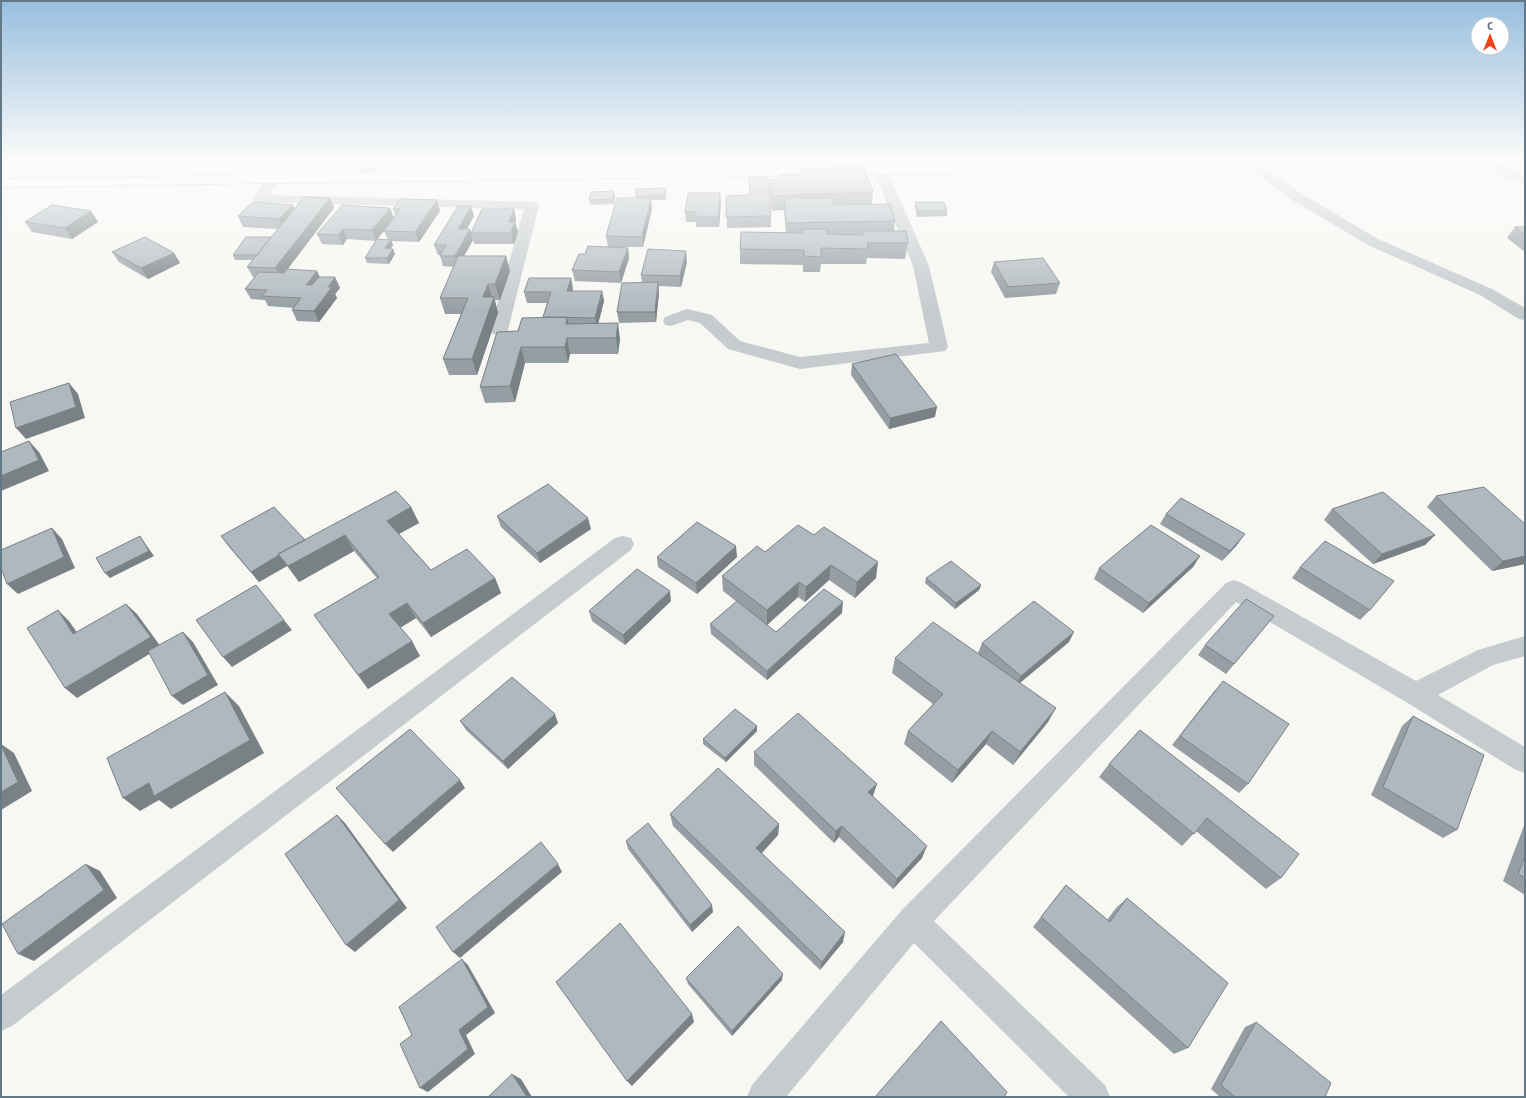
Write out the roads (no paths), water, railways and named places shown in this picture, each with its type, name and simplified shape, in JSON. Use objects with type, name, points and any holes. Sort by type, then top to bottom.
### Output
[{"type":"street","points":[[499,330],[531,209]]},
{"type":"street","points":[[671,321],[687,314],[706,319],[734,345],[800,363],[939,347],[921,266],[897,209]]},
{"type":"street","points":[[1318,209],[1373,242],[1486,292],[1525,315]]},
{"type":"street","points":[[1,1015],[623,544]]},
{"type":"street","points":[[764,1097],[912,921],[1234,589],[1415,694],[1525,761]]},
{"type":"street","points":[[1415,694],[1487,657],[1525,646]]},
{"type":"street","points":[[912,921],[1093,1097]]}]
